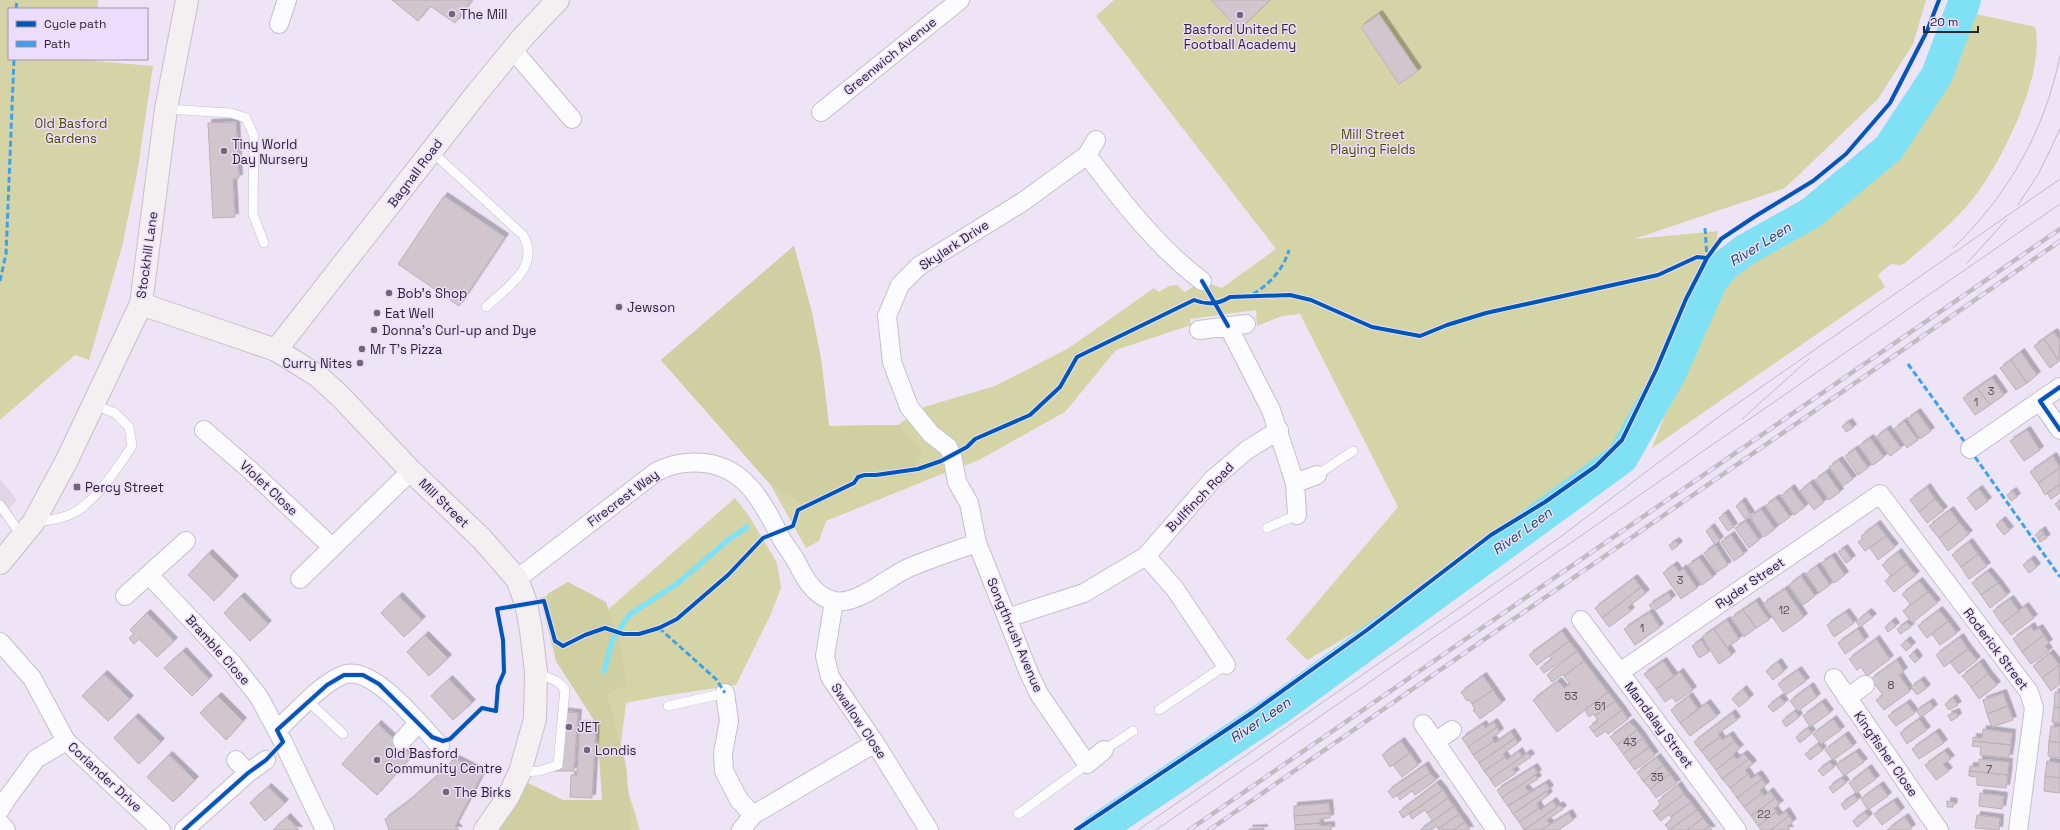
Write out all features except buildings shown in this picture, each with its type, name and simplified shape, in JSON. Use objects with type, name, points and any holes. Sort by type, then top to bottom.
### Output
[{"type":"main road","name":"Stockhill Lane","points":[[31,524],[68,460],[141,304],[166,109],[187,0]]},
{"type":"main road","name":"Bagnall Road","points":[[276,350],[431,151],[513,50],[558,0]]},
{"type":"main road","name":"Mill Street","points":[[141,304],[276,350],[318,376],[340,396],[411,471],[482,539],[517,579],[527,610],[536,672],[535,718],[520,772],[508,797],[485,830]]},
{"type":"main road","points":[[0,563],[31,524]]},
{"type":"street","points":[[279,24],[287,0]]},
{"type":"street","name":"Greenwich Avenue","points":[[821,112],[960,0]]},
{"type":"street","points":[[513,50],[572,119]]},
{"type":"street","name":"Skylark Drive","points":[[977,543],[969,503],[957,482],[955,462],[950,451],[948,447],[931,434],[909,407],[892,362],[887,316],[900,285],[919,266],[1024,201],[1092,147],[1118,196],[1177,262],[1202,281]]},
{"type":"street","points":[[1199,330],[1246,324]]},
{"type":"street","points":[[1228,326],[1271,410],[1295,483],[1297,515]]},
{"type":"street","points":[[1969,449],[2060,387]]},
{"type":"street","points":[[2040,401],[2060,430]]},
{"type":"street","name":"Violet Close","points":[[204,430],[250,470],[332,547]]},
{"type":"street","name":"Bullfinch Road","points":[[1007,618],[1084,593],[1146,556],[1214,479],[1247,450],[1278,430]]},
{"type":"street","name":"Firecrest Way","points":[[517,579],[656,472],[680,462],[696,462],[723,467],[736,474],[746,482],[763,503],[783,541],[812,587],[824,597],[834,601]]},
{"type":"street","points":[[300,579],[411,471]]},
{"type":"street","points":[[1295,483],[1317,476]]},
{"type":"street","name":"Ryder Street","points":[[1620,672],[1880,494]]},
{"type":"street","name":"Roderick Street","points":[[1880,494],[2029,692],[2034,708],[2018,830]]},
{"type":"street","points":[[126,596],[150,576],[186,541]]},
{"type":"street","points":[[834,601],[845,601],[856,598],[906,570],[977,543]]},
{"type":"street","name":"Songthrush Avenue","points":[[977,543],[1029,674],[1040,694],[1087,764]]},
{"type":"street","points":[[1146,556],[1175,588],[1226,665]]},
{"type":"street","name":"Bramble Close","points":[[150,576],[233,664],[259,697],[277,730],[325,830]]},
{"type":"street","name":"Swallow Close","points":[[834,601],[825,656],[830,677],[875,743],[929,830]]},
{"type":"street","name":"Mandalay Street","points":[[1580,620],[1737,830]]},
{"type":"street","name":"Coriander Drive","points":[[0,642],[32,678],[66,741],[161,830]]},
{"type":"street","points":[[277,730],[327,685],[344,674],[363,675],[379,684],[440,746]]},
{"type":"street","name":"Kingfisher Close","points":[[1834,678],[1939,830]]},
{"type":"street","points":[[1847,698],[1865,685]]},
{"type":"street","points":[[725,693],[729,721],[723,753],[724,771],[739,800],[753,815]]},
{"type":"street","points":[[402,742],[418,723]]},
{"type":"street","points":[[1423,724],[1496,830]]},
{"type":"street","points":[[1435,742],[1452,730]]},
{"type":"street","points":[[0,810],[36,759],[66,741]]},
{"type":"street","points":[[741,830],[753,815],[875,743]]},
{"type":"street","points":[[1087,764],[1104,750]]},
{"type":"street","points":[[236,760],[248,773]]},
{"type":"street","points":[[184,830],[248,773],[266,760]]},
{"type":"street","points":[[0,822],[6,830]]},
{"type":"lane","points":[[166,109],[231,114],[246,118],[254,136],[253,214],[264,243]]},
{"type":"lane","points":[[431,151],[523,235],[528,245],[529,256],[524,269],[486,307]]},
{"type":"lane","points":[[0,505],[31,524],[70,514],[88,502],[117,469],[132,446],[129,427],[115,413],[94,405]]},
{"type":"lane","points":[[1317,476],[1353,451]]},
{"type":"lane","points":[[1267,528],[1297,515]]},
{"type":"lane","points":[[1159,710],[1226,665]]},
{"type":"lane","points":[[520,772],[539,771],[558,765],[564,689],[558,682],[536,672]]},
{"type":"lane","points":[[668,706],[725,693]]},
{"type":"lane","points":[[308,701],[343,734]]},
{"type":"lane","points":[[1104,750],[1133,731]]},
{"type":"lane","points":[[1018,814],[1087,764]]},
{"type":"shaded area","points":[[0,479],[17,500],[0,518]]},
{"type":"green space","name":"Old Basford Gardens","points":[[0,0],[98,0],[98,8],[8,8],[8,60],[94,60],[153,66],[137,174],[122,247],[89,360],[75,355],[0,420]]},
{"type":"green space","name":"Mill Street Playing Fields","points":[[1114,0],[1926,0],[1913,44],[1878,99],[1785,188],[1634,239],[1718,231],[1713,264],[1624,461],[1454,575],[1307,660],[1286,639],[1398,507],[1300,314],[1282,316],[1257,326],[1256,310],[1190,319],[1191,325],[1116,350],[1065,412],[979,460],[826,521],[819,541],[806,548],[770,484],[661,360],[794,246],[812,313],[821,359],[829,426],[898,425],[924,407],[995,386],[1069,348],[1154,288],[1159,292],[1169,286],[1177,285],[1185,292],[1202,281],[1222,288],[1276,249],[1096,16]]},
{"type":"green space","points":[[1958,10],[2035,27],[2037,47],[2034,70],[2027,96],[2017,122],[1992,171],[1966,207],[1936,236],[1905,263],[1900,265],[1891,264],[1878,275],[1885,287],[1652,448],[1716,283],[1727,265],[1738,253],[1821,204],[1857,173],[1931,76]]},
{"type":"green space","points":[[794,246],[812,313],[821,359],[829,426],[898,425],[923,452],[912,475],[868,479],[810,509],[770,484],[661,360]]},
{"type":"green space","points":[[735,498],[749,516],[777,563],[781,588],[770,616],[736,685],[626,703],[619,761],[640,830],[606,830],[609,736],[556,661],[540,598],[563,591],[595,621]]},
{"type":"green space","points":[[568,582],[606,602],[621,648],[627,685],[607,694],[626,765],[631,824],[629,830],[496,830],[528,783],[563,800],[602,800],[597,725],[556,661],[547,594]]},
{"type":"waterway","name":"River Leen","points":[[1097,830],[1278,709],[1622,458],[1670,374],[1712,280],[1725,265],[1745,250],[1811,213],[1889,148],[1937,75],[1965,0]]},
{"type":"waterway","points":[[604,671],[612,641],[629,615],[678,583],[728,540],[747,527]]},
{"type":"tram line","points":[[1953,248],[1973,228],[1991,206],[2022,160],[2045,110],[2060,56]]},
{"type":"tram line","points":[[2018,205],[2039,173],[2060,129]]},
{"type":"tram line","points":[[1138,830],[1563,535],[1721,415],[2060,179]]},
{"type":"tram line","points":[[1156,830],[2060,204]]},
{"type":"tram line","points":[[1967,263],[2007,219]]},
{"type":"tram line","points":[[1742,419],[1809,359]]},
{"type":"railway","points":[[1189,830],[2060,229]]},
{"type":"railway","points":[[1209,830],[2060,241]]},
{"type":"marked path","points":[[16,8],[17,0]]},
{"type":"marked path","points":[[0,281],[6,254],[14,60]]},
{"type":"marked path","points":[[1705,228],[1707,258]]},
{"type":"marked path","points":[[1253,294],[1265,286],[1280,269],[1289,250]]},
{"type":"marked path","points":[[1908,364],[1964,441]]},
{"type":"marked path","points":[[1975,457],[2060,577]]},
{"type":"marked path","points":[[659,628],[716,679],[725,693]]},
{"type":"cycle path","points":[[1076,830],[1253,712],[1367,630],[1491,535],[1545,502],[1596,466],[1622,440],[1656,370],[1686,299],[1707,258],[1721,239],[1813,181],[1846,154],[1890,103],[1927,31],[1939,0]]},
{"type":"cycle path","points":[[184,830],[248,773],[266,760],[283,742],[277,730],[327,685],[344,675],[363,675],[379,684],[432,737],[443,741],[450,739],[482,708],[496,711],[498,686],[504,672],[503,640],[497,609],[544,601],[555,641],[563,646],[585,635],[605,628],[623,634],[639,634],[659,628],[677,619],[728,575],[763,538],[793,526],[798,510],[854,483],[858,477],[918,469],[941,461],[967,447],[975,439],[1030,415],[1060,387],[1077,357],[1194,300],[1203,303],[1212,303],[1230,297],[1290,295],[1311,300],[1372,327],[1420,336],[1447,325],[1486,313],[1658,275],[1697,257],[1707,258]]},
{"type":"cycle path","points":[[1202,281],[1228,326]]},
{"type":"cycle path","points":[[2060,387],[2040,401],[2060,430]]},
{"type":"place","name":"The Mill","points":[[452,14]]},
{"type":"place","name":"Basford United FC Football Academy","points":[[1240,15]]},
{"type":"place","name":"Tiny World Day Nursery","points":[[224,151]]},
{"type":"place","name":"Bob's Shop","points":[[389,293]]},
{"type":"place","name":"Jewson","points":[[619,307]]},
{"type":"place","name":"Eat Well","points":[[377,313]]},
{"type":"place","name":"Donna's Curl-up and Dye","points":[[374,330]]},
{"type":"place","name":"Mr T's Pizza","points":[[362,349]]},
{"type":"place","name":"Curry Nites","points":[[360,363]]},
{"type":"place","name":"Percy Street","points":[[77,487]]},
{"type":"place","name":"JET","points":[[569,727]]},
{"type":"place","name":"Londis","points":[[587,750]]},
{"type":"place","name":"Old Basford Community Centre","points":[[377,760]]},
{"type":"place","name":"The Birks","points":[[446,792]]}]
